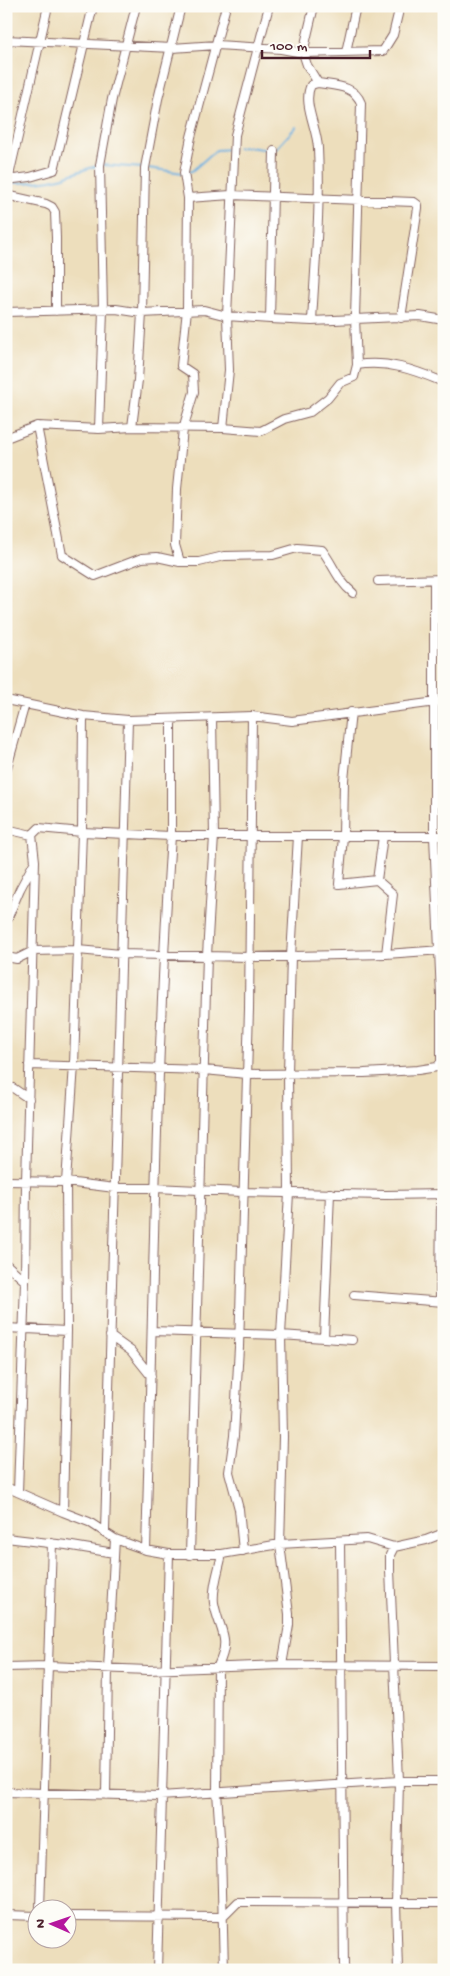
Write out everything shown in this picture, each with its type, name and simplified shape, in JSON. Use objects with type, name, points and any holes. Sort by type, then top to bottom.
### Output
[{"type":"street","points":[[48,6],[7,180],[54,170],[85,43],[92,6]]},
{"type":"street","points":[[99,429],[104,310],[100,165],[112,99],[136,6]]},
{"type":"street","points":[[132,427],[142,313],[145,168],[158,99],[181,6]]},
{"type":"street","points":[[180,562],[175,545],[177,489],[183,429],[194,392],[192,374],[182,366],[187,310],[188,198],[184,174],[191,136],[226,6]]},
{"type":"street","points":[[222,428],[229,370],[226,316],[234,135],[259,49],[269,6]]},
{"type":"street","points":[[314,6],[303,53],[307,65],[318,83]]},
{"type":"street","points":[[346,52],[356,6]]},
{"type":"street","points":[[6,40],[40,40],[172,48],[217,45],[281,49],[303,53],[383,51],[393,35],[400,6]]},
{"type":"street","points":[[6,438],[37,426],[99,429],[132,427],[222,428],[261,431],[284,419],[310,412],[328,398],[340,383],[354,377],[357,365],[356,318],[361,103],[358,95],[348,88],[318,83],[311,84],[307,93],[318,145],[319,198],[312,321]]},
{"type":"street","points":[[270,320],[274,151]]},
{"type":"street","points":[[6,195],[46,204],[52,207],[55,212],[56,311]]},
{"type":"street","points":[[188,198],[230,195],[414,202],[418,204],[401,318]]},
{"type":"street","points":[[6,312],[126,310],[142,313],[204,310],[226,316],[270,320],[312,321],[420,316],[444,320]]},
{"type":"street","points":[[357,365],[398,366],[412,369],[441,381],[444,380]]},
{"type":"street","points":[[37,426],[62,555],[95,576],[142,558],[157,557],[180,562],[199,562],[224,556],[273,556],[297,548],[322,550],[331,562],[343,585],[353,593]]},
{"type":"street","points":[[378,581],[444,579]]},
{"type":"street","points":[[29,1065],[204,1070],[247,1074],[364,1073],[440,1069],[442,950],[434,836],[434,580]]},
{"type":"street","points":[[6,700],[83,716],[128,720],[252,716],[292,721],[444,701]]},
{"type":"street","points":[[6,771],[25,704]]},
{"type":"street","points":[[351,712],[344,780],[344,836],[339,884],[377,880],[393,894],[386,954]]},
{"type":"street","points":[[62,1512],[67,1331],[66,1182],[74,1065],[82,832],[83,716]]},
{"type":"street","points":[[243,1551],[239,1509],[229,1472],[234,1436],[239,1347],[242,1192],[247,1074],[252,716]]},
{"type":"street","points":[[190,1555],[202,1190],[207,955],[214,836],[212,718]]},
{"type":"street","points":[[105,1531],[123,833],[128,720]]},
{"type":"street","points":[[146,1550],[163,954],[171,836],[171,720]]},
{"type":"street","points":[[32,835],[39,828],[171,836],[251,834],[298,836],[444,836]]},
{"type":"street","points":[[6,829],[32,835]]},
{"type":"street","points":[[18,1492],[26,1282],[26,1181],[35,861],[32,835]]},
{"type":"street","points":[[282,1665],[289,1614],[280,1544],[283,1437],[281,1335],[288,1193],[288,1073],[291,956],[298,836]]},
{"type":"street","points":[[377,880],[383,836]]},
{"type":"street","points":[[6,922],[20,889],[35,861]]},
{"type":"street","points":[[6,957],[17,959],[33,951],[78,950],[121,954],[249,957],[386,954],[442,950]]},
{"type":"street","points":[[6,1086],[14,1088],[29,1099]]},
{"type":"street","points":[[6,1181],[66,1182],[115,1188],[242,1192],[386,1195],[442,1194],[442,1302],[354,1294]]},
{"type":"street","points":[[324,1338],[330,1193]]},
{"type":"street","points":[[6,1264],[26,1282]]},
{"type":"street","points":[[6,1328],[67,1331]]},
{"type":"street","points":[[152,1332],[281,1335],[352,1340]]},
{"type":"street","points":[[110,1336],[131,1351],[151,1376]]},
{"type":"street","points":[[6,1487],[89,1522],[115,1539],[146,1550],[168,1554],[222,1554],[280,1544],[368,1539],[394,1547],[426,1540],[444,1533]]},
{"type":"street","points":[[6,1538],[114,1553]]},
{"type":"street","points":[[106,1795],[108,1668],[115,1539]]},
{"type":"street","points":[[340,1541],[344,1970]]},
{"type":"street","points":[[40,1898],[52,1543]]},
{"type":"street","points":[[394,1547],[390,1555],[399,1782],[396,1903],[398,1970]]},
{"type":"street","points":[[157,1970],[160,1796],[166,1668],[168,1554]]},
{"type":"street","points":[[222,1554],[214,1598],[225,1641],[225,1649],[218,1666],[217,1792],[221,1852],[224,1970]]},
{"type":"street","points":[[6,1667],[48,1666],[148,1670],[282,1665],[444,1666]]},
{"type":"street","points":[[6,1792],[160,1796],[444,1780]]},
{"type":"street","points":[[78,1916],[223,1917],[238,1902],[444,1903]]},
{"type":"street","points":[[6,1914],[28,1915]]},
{"type":"waterway","points":[[276,149],[296,127]]},
{"type":"waterway","points":[[237,148],[247,147],[272,150]]},
{"type":"waterway","points":[[187,172],[192,171],[216,150],[232,149]]},
{"type":"waterway","points":[[103,165],[143,168]]},
{"type":"waterway","points":[[13,183],[39,182],[64,177],[98,166]]},
{"type":"waterway","points":[[148,168],[183,173]]}]
